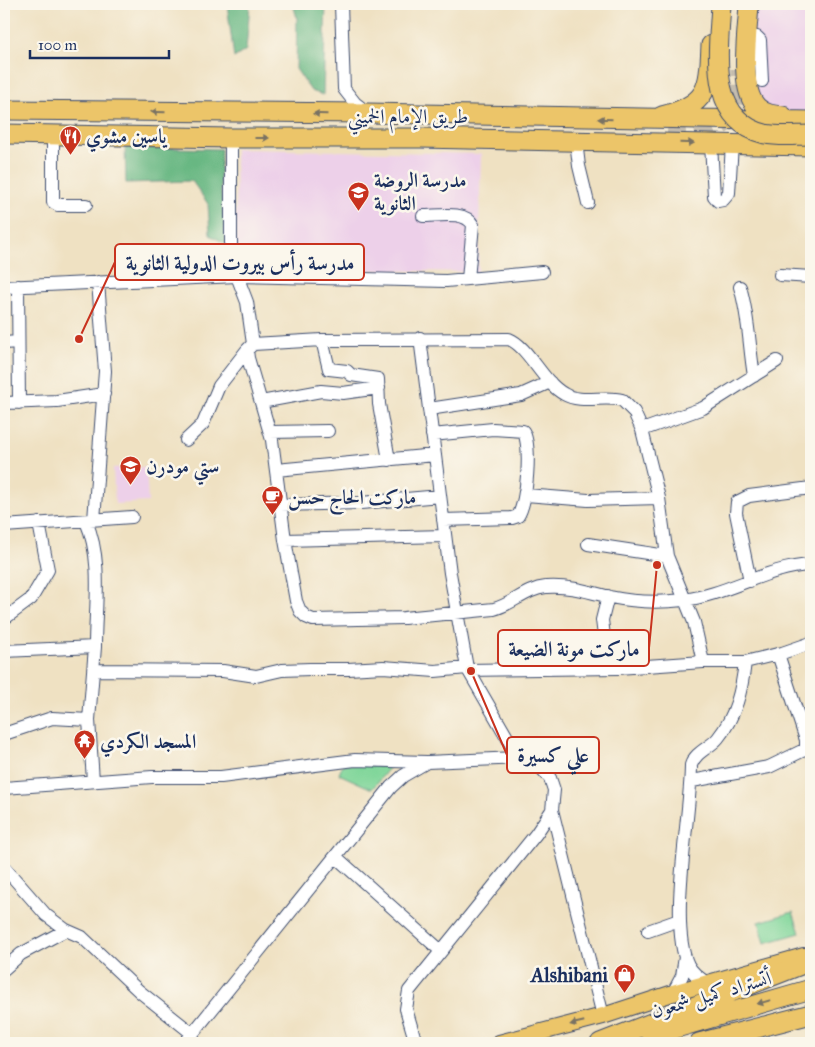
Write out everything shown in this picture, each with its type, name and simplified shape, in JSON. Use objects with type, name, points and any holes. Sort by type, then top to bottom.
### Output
[{"type":"highway","points":[[632,120],[681,110],[700,98],[707,87],[710,70],[713,4]]},
{"type":"highway","points":[[722,4],[719,76],[729,108],[739,120],[754,130],[773,135],[811,135]]},
{"type":"highway","points":[[740,70],[741,4]]},
{"type":"highway","points":[[749,4],[748,36],[755,86],[755,104],[766,113],[811,120]]},
{"type":"highway","points":[[707,87],[717,98],[726,101],[736,100],[755,86]]},
{"type":"highway","name":"طريق الإمام الخميني","points":[[4,110],[368,113],[632,120],[811,120]]},
{"type":"highway","points":[[186,112],[186,137]]},
{"type":"highway","points":[[420,138],[460,131],[667,134]]},
{"type":"highway","name":"طريق الإمام الخميني","points":[[4,134],[232,138],[420,138],[811,146]]},
{"type":"highway","points":[[600,1043],[811,961]]},
{"type":"highway","name":"أتستراد كميل شمعون","points":[[623,1043],[811,989]]},
{"type":"highway","points":[[700,1043],[811,1014]]},
{"type":"highway","points":[[750,1043],[811,1024]]},
{"type":"main road","points":[[499,1043],[603,1016],[673,993],[811,954]]},
{"type":"street","points":[[341,4],[344,89],[355,103],[368,113]]},
{"type":"street","points":[[53,134],[54,202],[58,205],[86,205]]},
{"type":"street","points":[[232,138],[231,250],[237,276],[248,302],[250,347],[261,402],[270,432],[285,540],[296,601],[300,611],[313,620],[404,618],[456,613],[502,606],[518,596],[546,587],[568,588],[634,601],[685,600],[787,568],[811,565]]},
{"type":"street","points":[[576,141],[579,166],[588,203]]},
{"type":"street","points":[[711,144],[714,196],[718,200],[723,200],[729,193],[732,144]]},
{"type":"street","points":[[423,216],[460,216],[470,220],[472,225],[468,279]]},
{"type":"street","points":[[4,286],[237,276],[446,281],[542,272]]},
{"type":"street","points":[[780,275],[811,277]]},
{"type":"street","points":[[93,781],[89,720],[94,670],[94,609],[97,585],[95,551],[90,521],[105,371],[98,282]]},
{"type":"street","points":[[18,286],[20,404]]},
{"type":"street","points":[[740,287],[746,308],[748,346],[754,376]]},
{"type":"street","points":[[420,338],[445,536],[456,613],[467,669],[520,758]]},
{"type":"street","points":[[186,440],[203,424],[219,386],[250,347],[322,340],[510,339],[520,346],[550,382],[565,395],[576,398],[622,400],[634,412],[642,430],[659,498],[667,556],[694,622],[703,662]]},
{"type":"street","points":[[322,340],[330,368],[347,371],[351,375],[376,378],[389,460]]},
{"type":"street","points":[[4,343],[18,342]]},
{"type":"street","points":[[642,430],[703,408],[777,361]]},
{"type":"street","points":[[429,409],[521,395],[550,382]]},
{"type":"street","points":[[261,402],[321,391],[343,393],[379,388]]},
{"type":"street","points":[[4,403],[20,404],[104,394]]},
{"type":"street","points":[[432,435],[493,429],[523,431],[526,440],[526,495],[523,506],[515,517],[443,520]]},
{"type":"street","points":[[270,432],[328,432]]},
{"type":"street","points":[[276,470],[435,454]]},
{"type":"street","points":[[750,581],[736,513],[737,502],[749,496],[811,488]]},
{"type":"street","points":[[526,495],[588,500],[659,498]]},
{"type":"street","points":[[280,505],[369,502],[440,496]]},
{"type":"street","points":[[4,526],[132,517]]},
{"type":"street","points":[[4,620],[31,599],[48,570],[39,523]]},
{"type":"street","points":[[285,540],[445,536]]},
{"type":"street","points":[[588,544],[667,556]]},
{"type":"street","points":[[608,596],[602,620],[608,668]]},
{"type":"street","points":[[94,670],[222,671],[256,676],[302,669],[383,667],[435,671],[608,668],[703,662],[745,662],[811,643]]},
{"type":"street","points":[[4,651],[95,647]]},
{"type":"street","points":[[692,781],[769,767],[806,749],[806,740],[778,654]]},
{"type":"street","points":[[707,983],[693,973],[685,957],[679,920],[693,760],[717,739],[736,704],[741,693],[745,662]]},
{"type":"street","points":[[4,734],[52,718],[89,720]]},
{"type":"street","points":[[4,788],[152,776],[221,777],[355,760],[427,762],[520,758],[541,768],[550,778],[554,790],[552,810],[603,1016]]},
{"type":"street","points":[[4,867],[46,915],[66,930],[82,937],[189,1038],[391,788],[402,776],[427,762]]},
{"type":"street","points":[[416,1043],[406,1009],[407,999],[415,982],[536,834],[552,810]]},
{"type":"street","points":[[336,857],[442,950]]},
{"type":"street","points":[[648,931],[679,920]]},
{"type":"street","points":[[4,970],[21,954],[66,930]]},
{"type":"street","points":[[673,993],[682,976],[685,957]]},
{"type":"shaded area","points":[[749,4],[811,4],[811,118],[758,108]]},
{"type":"shaded area","name":"مدرسة الروضة الثانوية","points":[[235,149],[481,154],[478,272],[237,268]]},
{"type":"shaded area","name":"ستي مودرن","points":[[146,467],[148,502],[115,504],[113,468]]},
{"type":"green space","points":[[227,4],[250,4],[246,50],[234,58]]},
{"type":"green space","points":[[293,4],[326,4],[323,95],[311,91],[296,69],[297,18]]},
{"type":"green space","points":[[125,147],[221,149],[220,182],[226,244],[210,235],[208,204],[192,181],[126,183]]},
{"type":"green space","points":[[343,764],[390,767],[372,789],[339,774]]},
{"type":"green space","points":[[793,912],[800,933],[765,943],[759,922]]},
{"type":"tunnel","points":[[667,134],[699,133],[720,126],[728,120],[735,112],[739,101],[740,69]]},
{"type":"place","name":"ياسين مشوي","points":[[70,155]]},
{"type":"place","name":"مدرسة الروضة الثانوية","points":[[358,211]]},
{"type":"place","name":"مدرسة رأس بيروت الدولية الثانوية","points":[[79,339]]},
{"type":"place","name":"ستي مودرن","points":[[130,485]]},
{"type":"place","name":"ماركت الحاج حسن","points":[[272,516]]},
{"type":"place","name":"ماركت مونة الضيعة","points":[[657,565]]},
{"type":"place","name":"علي كسيرة","points":[[471,671]]},
{"type":"place","name":"المسجد الكردي","points":[[84,760]]},
{"type":"place","name":"Alshibani","points":[[624,994]]}]
